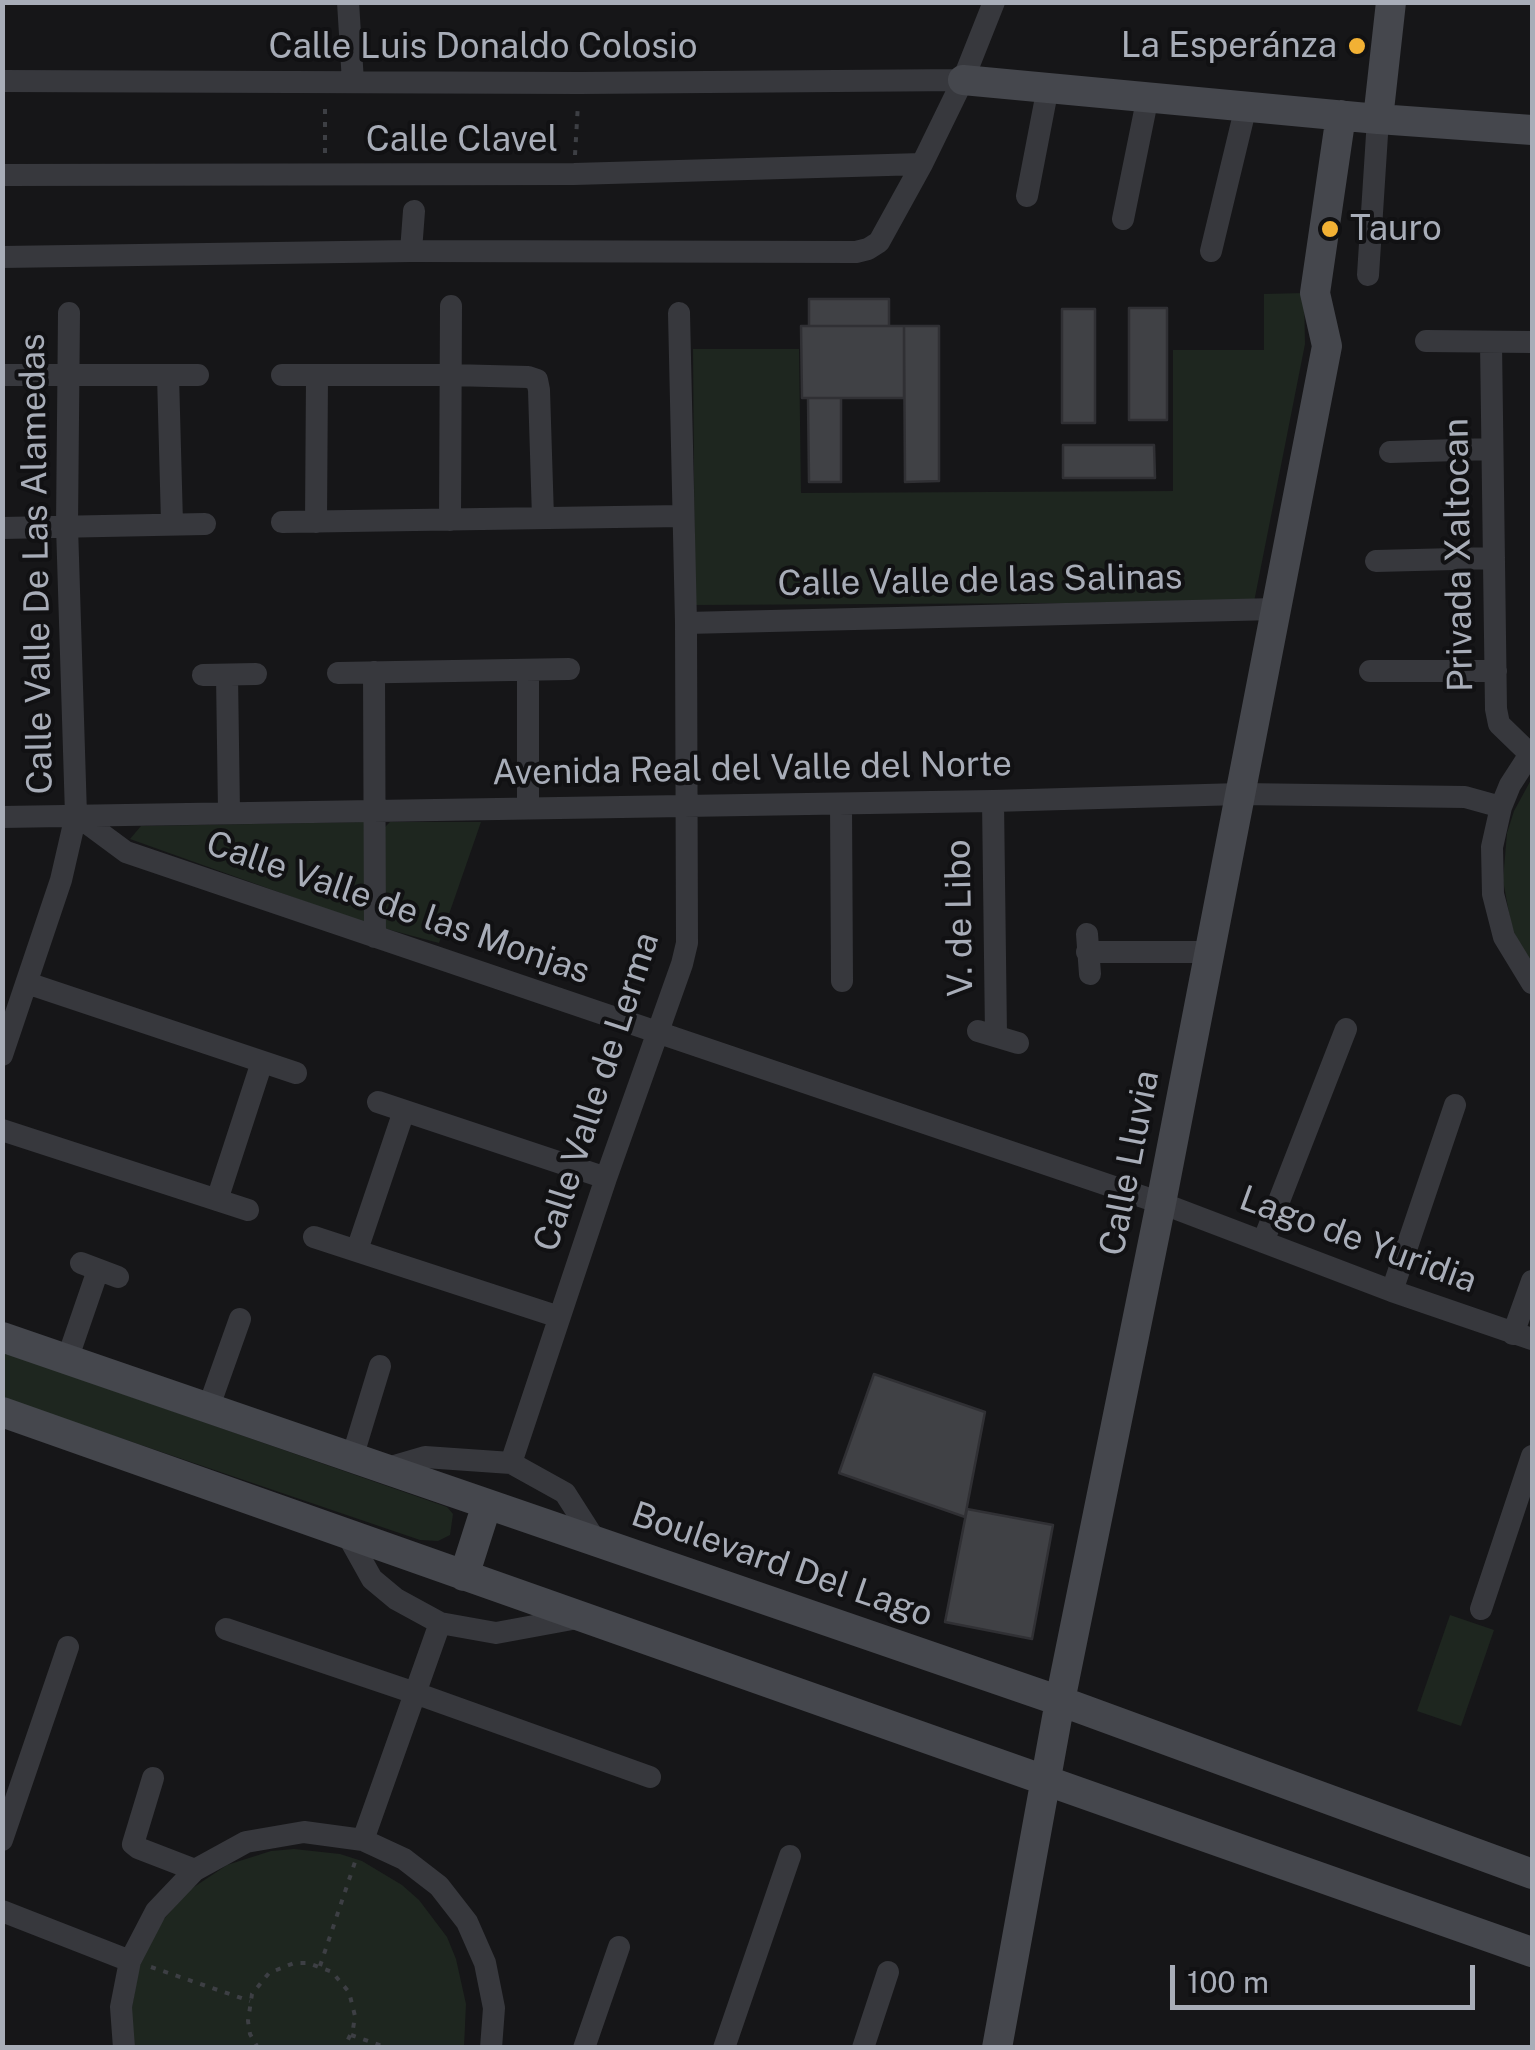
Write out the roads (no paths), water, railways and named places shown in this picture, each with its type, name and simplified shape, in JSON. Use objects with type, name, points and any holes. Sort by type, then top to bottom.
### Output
[{"type":"street","points":[[348,2],[353,82]]},
{"type":"street","points":[[2,257],[411,250],[868,249],[880,242],[922,164],[963,80],[994,2]]},
{"type":"street","points":[[1368,275],[1390,2]]},
{"type":"street","points":[[963,80],[1532,130]]},
{"type":"street","name":"Calle Luis Donaldo Colosio","points":[[2,81],[963,80]]},
{"type":"street","points":[[1027,196],[1048,87]]},
{"type":"street","points":[[1123,219],[1148,96]]},
{"type":"street","points":[[1211,251],[1246,106]]},
{"type":"street","name":"Calle Lluvia","points":[[997,2048],[1060,1701],[1161,1204],[1327,346],[1315,293],[1340,115]]},
{"type":"street","name":"Calle Clavel","points":[[2,175],[574,174],[922,164]]},
{"type":"street","points":[[411,250],[414,211]]},
{"type":"street","points":[[450,520],[452,306]]},
{"type":"street","name":"Calle Valle De Las Alamedas","points":[[2,1055],[61,880],[76,815],[67,526],[69,313]]},
{"type":"street","name":"Calle Valle de Lerma","points":[[510,1463],[687,943],[686,623],[678,314]]},
{"type":"street","points":[[1426,342],[1532,342]]},
{"type":"street","name":"Privada Xaltocan","points":[[1491,342],[1498,724],[1531,752]]},
{"type":"street","points":[[2,375],[198,375]]},
{"type":"street","points":[[168,375],[172,524]]},
{"type":"street","points":[[282,376],[528,376],[537,380],[543,518]]},
{"type":"street","points":[[316,522],[318,376]]},
{"type":"street","points":[[1390,452],[1492,449]]},
{"type":"street","points":[[282,522],[682,516]]},
{"type":"street","points":[[2,528],[205,524]]},
{"type":"street","points":[[1376,561],[1494,558]]},
{"type":"street","name":"Calle Valle de las Salinas","points":[[686,623],[1276,609]]},
{"type":"street","points":[[338,673],[569,669]]},
{"type":"street","points":[[528,670],[528,807]]},
{"type":"street","points":[[1370,671],[1496,671]]},
{"type":"street","points":[[374,672],[375,937]]},
{"type":"street","points":[[229,812],[215,675],[256,674]]},
{"type":"street","points":[[1531,752],[1501,807],[1492,848],[1492,894],[1504,938],[1532,984]]},
{"type":"street","name":"Avenida Real del Valle del Norte","points":[[2,817],[1240,794],[1465,796],[1501,807]]},
{"type":"street","name":"V. de Libo","points":[[993,801],[997,1036]]},
{"type":"street","points":[[841,804],[842,981]]},
{"type":"street","name":"Calle Valle de las Monjas","points":[[76,815],[126,852],[1161,1204]]},
{"type":"street","points":[[1088,953],[1209,952]]},
{"type":"street","points":[[27,983],[296,1073]]},
{"type":"street","points":[[1262,1242],[1346,1029]]},
{"type":"street","points":[[217,1200],[262,1062]]},
{"type":"street","points":[[378,1102],[606,1178]]},
{"type":"street","points":[[1392,1292],[1455,1105]]},
{"type":"street","points":[[357,1250],[404,1111]]},
{"type":"street","points":[[2,1130],[248,1210]]},
{"type":"street","name":"Lago de Yuridia","points":[[1161,1204],[1392,1292],[1523,1336]]},
{"type":"street","points":[[314,1237],[559,1317]]},
{"type":"street","points":[[66,1360],[99,1270]]},
{"type":"street","points":[[1523,1336],[1532,1281]]},
{"type":"street","points":[[208,1409],[240,1319]]},
{"type":"street","name":"Boulevard Del Lago","points":[[2,1337],[1060,1701],[1532,1874]]},
{"type":"street","points":[[352,1458],[378,1365]]},
{"type":"street","points":[[2,1412],[1047,1780],[1530,1955]]},
{"type":"street","points":[[1481,1609],[1532,1456]]},
{"type":"street","points":[[384,1468],[425,1457],[510,1463],[564,1494],[595,1540]]},
{"type":"street","points":[[464,1576],[487,1504]]},
{"type":"street","points":[[348,1536],[372,1579],[396,1600],[440,1623],[496,1634],[583,1617]]},
{"type":"street","points":[[363,1840],[440,1623]]},
{"type":"street","points":[[226,1629],[650,1777]]},
{"type":"street","points":[[2,1840],[68,1647]]},
{"type":"street","points":[[153,1778],[133,1844],[194,1870]]},
{"type":"street","points":[[124,2048],[121,2008],[130,1961],[156,1910],[194,1870],[246,1842],[304,1832],[363,1840],[404,1859],[439,1886],[467,1922],[485,1963],[494,2008],[491,2048]]},
{"type":"street","points":[[724,2048],[790,1856]]},
{"type":"street","points":[[2,1912],[130,1961]]},
{"type":"street","points":[[584,2048],[619,1947]]},
{"type":"street","points":[[863,2048],[888,1972]]},
{"type":"place","name":"La Esperánza","points":[[1357,46]]},
{"type":"place","name":"Tauro","points":[[1330,229]]}]
